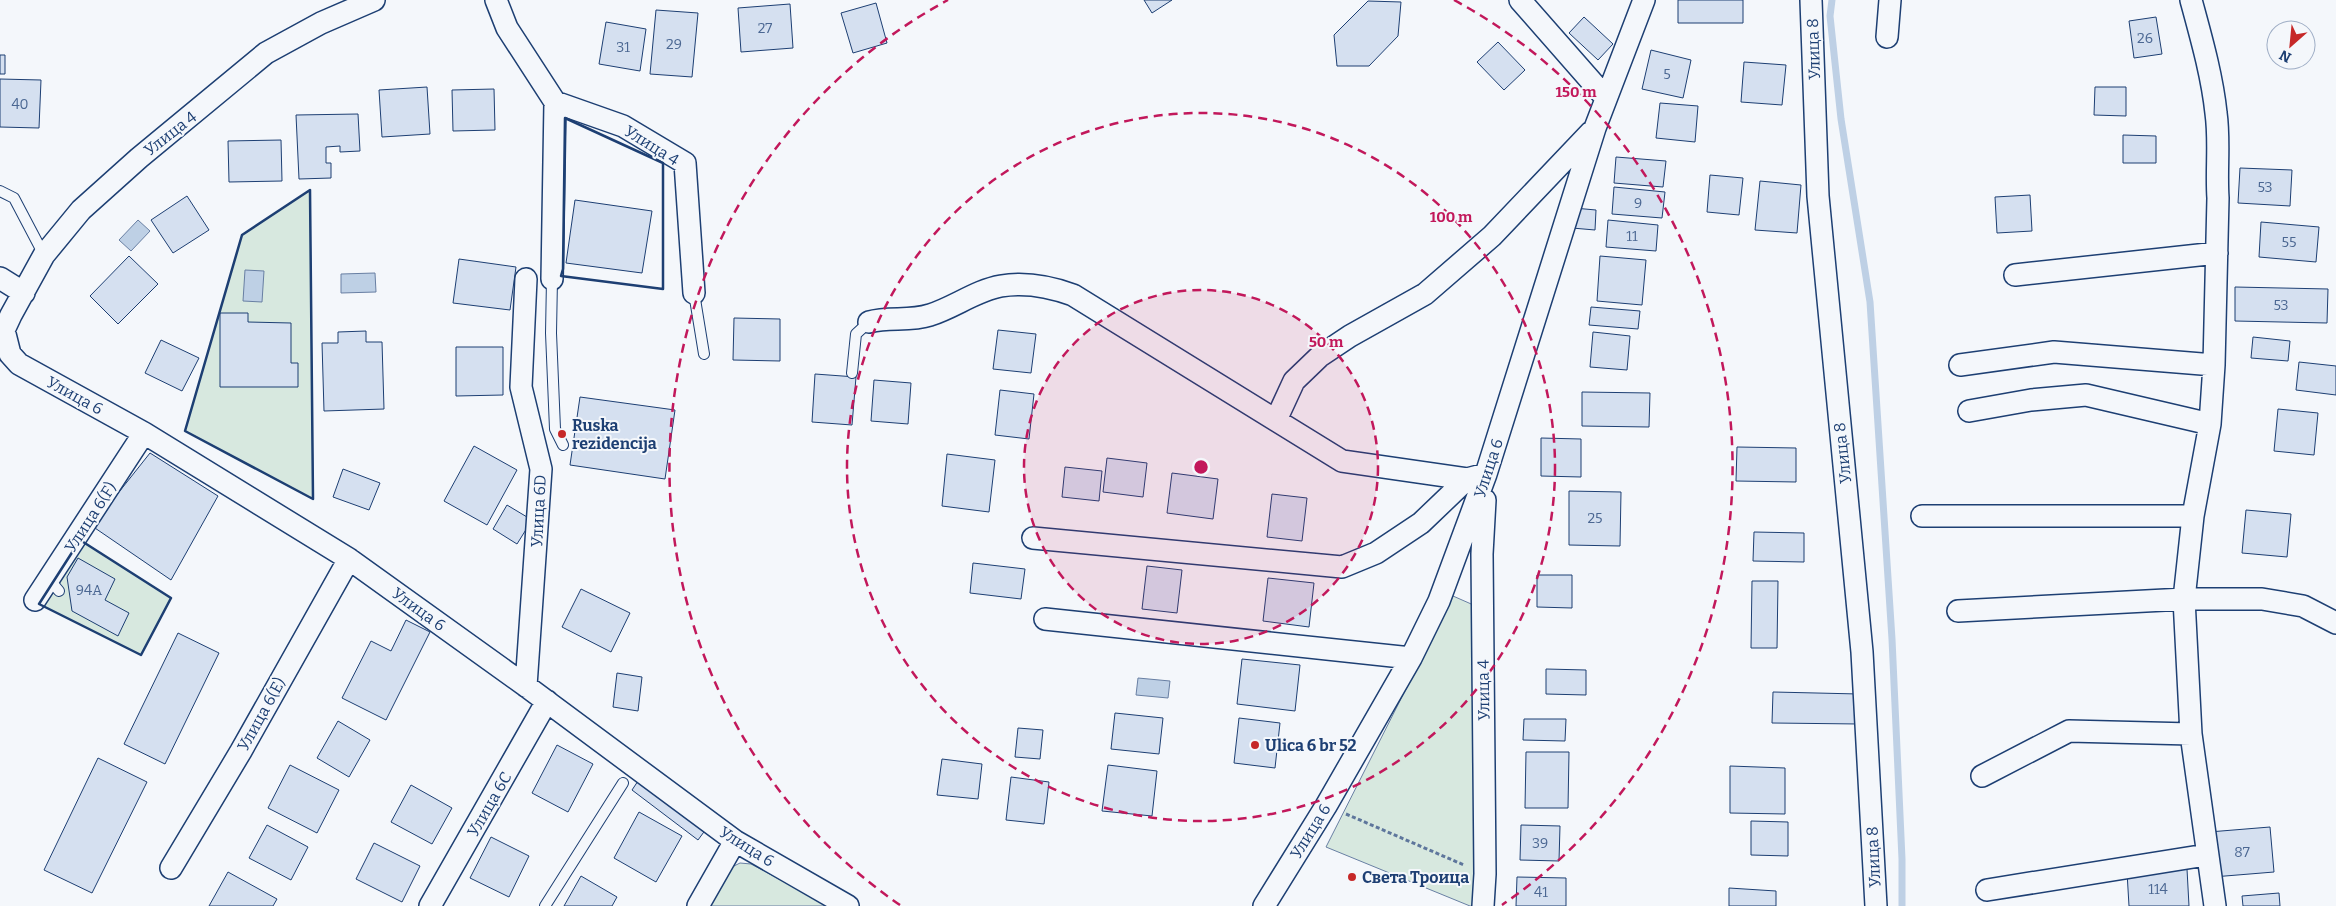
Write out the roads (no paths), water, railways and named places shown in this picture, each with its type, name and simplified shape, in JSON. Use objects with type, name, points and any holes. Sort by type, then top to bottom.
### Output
[{"type":"street","name":"Улица 4","points":[[5,314],[24,293],[44,255],[80,210],[266,53],[321,23],[374,0]]},
{"type":"street","points":[[496,0],[507,28],[555,102],[552,279]]},
{"type":"street","points":[[1520,0],[1606,98]]},
{"type":"street","name":"Улица 6","points":[[1264,906],[1326,806],[1411,658],[1452,569],[1477,477],[1595,128],[1644,0]]},
{"type":"street","name":"Улица 8","points":[[1811,0],[1818,196],[1862,652],[1876,906]]},
{"type":"street","points":[[1887,37],[1890,0]]},
{"type":"street","points":[[2191,0],[2206,58],[2216,114],[2217,253],[2214,365],[2210,424],[2193,516],[2184,599],[2191,734],[2206,854],[2215,906]]},
{"type":"street","name":"Улица 4","points":[[555,102],[624,126],[685,163],[694,293]]},
{"type":"street","points":[[1276,420],[1294,381],[1320,356],[1350,336],[1425,294],[1492,236],[1595,128]]},
{"type":"street","points":[[2015,275],[2217,253]]},
{"type":"street","points":[[0,278],[24,293]]},
{"type":"street","name":"Улица 6D","points":[[526,279],[521,387],[541,469],[526,686]]},
{"type":"street","points":[[869,322],[879,319],[905,320],[929,315],[1000,286],[1051,287],[1073,295],[1342,461],[1477,477]]},
{"type":"street","name":"Улица 6","points":[[5,314],[4,330],[10,354],[19,364],[144,433],[349,559],[547,701],[735,841],[848,906]]},
{"type":"street","points":[[1960,365],[2054,352],[2214,365]]},
{"type":"street","points":[[1969,411],[2032,400],[2086,395],[2210,424]]},
{"type":"street","name":"Улица 6(F)","points":[[35,600],[54,585],[144,433]]},
{"type":"street","name":"Улица 4","points":[[1477,477],[1482,554],[1485,874],[1483,906]]},
{"type":"street","points":[[1033,538],[1342,567],[1376,553],[1421,523],[1477,477]]},
{"type":"street","points":[[1922,516],[2193,516]]},
{"type":"street","name":"Улица 6(E)","points":[[171,868],[241,751],[349,559]]},
{"type":"street","points":[[1958,611],[2184,599],[2262,599],[2303,606],[2336,622]]},
{"type":"street","points":[[1045,619],[1411,658]]},
{"type":"street","name":"Улица 6C","points":[[430,906],[547,701]]},
{"type":"street","points":[[1982,776],[2068,731],[2191,734]]},
{"type":"street","points":[[698,906],[735,841]]},
{"type":"street","points":[[1987,890],[2206,854]]},
{"type":"lane","points":[[0,191],[14,198],[44,255]]},
{"type":"lane","points":[[552,279],[551,333],[555,429],[563,445]]},
{"type":"lane","points":[[694,293],[704,354]]},
{"type":"lane","points":[[852,373],[856,334],[869,322]]},
{"type":"lane","points":[[545,906],[623,783]]},
{"type":"water","points":[[138,220],[150,231],[131,251],[119,240]]},
{"type":"water","points":[[245,270],[264,271],[262,302],[243,301]]},
{"type":"water","points":[[375,273],[376,292],[341,293],[341,274]]},
{"type":"water","points":[[1138,678],[1170,681],[1168,698],[1136,695]]},
{"type":"waterway","points":[[1832,0],[1830,16],[1841,119],[1870,302],[1892,639],[1902,859],[1902,906]]},
{"type":"place","name":"Ruska rezidencija","points":[[562,434]]},
{"type":"place","name":"Ulica 6 br 52","points":[[1255,745]]},
{"type":"place","name":"Света Троица","points":[[1352,877]]}]
